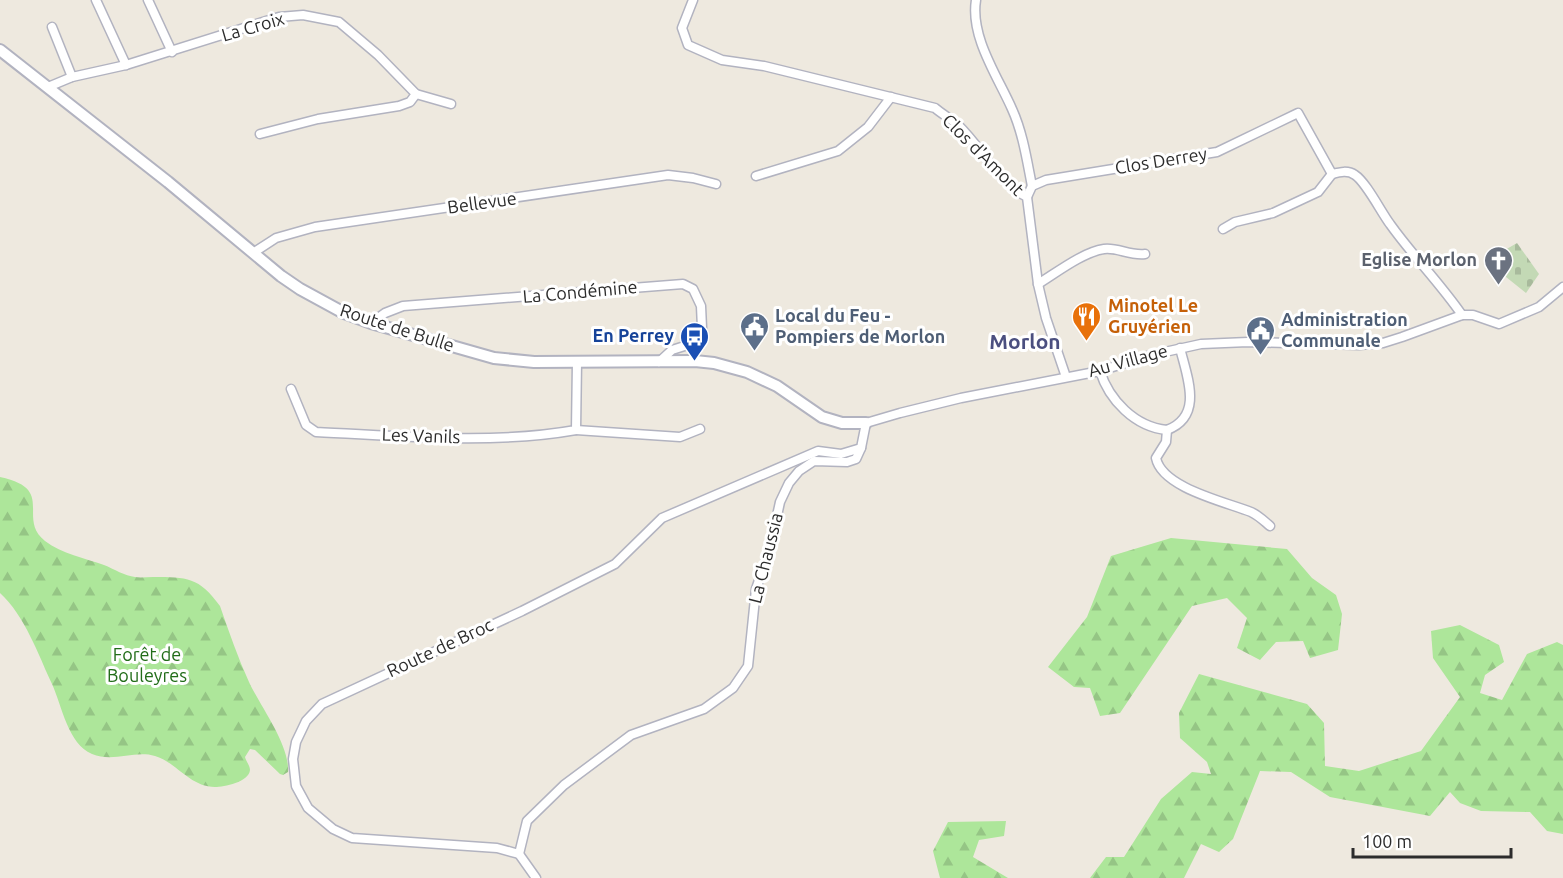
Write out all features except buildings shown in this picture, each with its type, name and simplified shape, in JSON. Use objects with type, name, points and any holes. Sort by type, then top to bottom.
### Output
[{"type":"street","points":[[96,0],[126,65]]},
{"type":"street","points":[[148,0],[172,52]]},
{"type":"street","name":"Clos d'Amont","points":[[693,0],[682,28],[688,45],[702,53],[722,60],[764,66],[935,108],[958,125],[1009,183],[1027,197],[1038,284],[1046,318],[1066,377]]},
{"type":"street","name":"Clos d'Amont","points":[[975,0],[978,29],[993,72],[1013,110],[1032,186]]},
{"type":"street","name":"La Croix","points":[[48,87],[72,77],[172,52],[279,17],[303,15],[339,22],[378,55],[416,94],[451,104]]},
{"type":"street","points":[[52,27],[72,77]]},
{"type":"street","name":"Route de Bulle","points":[[0,50],[300,289],[344,313],[371,323],[494,358],[534,362],[695,362],[733,367],[777,386],[822,417],[842,423],[866,423]]},
{"type":"street","points":[[260,134],[318,119],[399,106],[410,102],[416,94]]},
{"type":"street","points":[[756,176],[838,151],[868,127],[891,97]]},
{"type":"street","name":"Clos Derrey","points":[[1032,186],[1046,180],[1217,152],[1298,113],[1332,174]]},
{"type":"street","points":[[1223,229],[1235,222],[1273,213],[1318,192],[1332,174],[1344,171],[1355,175],[1390,224],[1444,289],[1462,315],[1473,315],[1499,324],[1539,307],[1563,287]]},
{"type":"street","name":"Bellevue","points":[[253,253],[276,238],[315,227],[668,175],[716,184]]},
{"type":"street","points":[[1027,197],[1032,186]]},
{"type":"street","points":[[1038,284],[1084,257],[1105,249],[1134,255],[1145,254]]},
{"type":"street","name":"La Condémine","points":[[371,323],[385,313],[403,306],[683,284],[693,289],[701,306],[702,328],[694,344],[672,350],[658,362]]},
{"type":"street","name":"Au Village","points":[[866,423],[961,398],[1100,370],[1201,344],[1243,342],[1359,345],[1383,343],[1462,315]]},
{"type":"street","points":[[1100,370],[1104,383],[1128,413],[1144,424],[1167,430],[1184,420],[1191,405],[1187,374],[1180,348]]},
{"type":"street","points":[[576,430],[577,362]]},
{"type":"street","name":"Les Vanils","points":[[291,389],[306,425],[316,432],[454,438],[543,436],[576,430],[680,437],[700,429]]},
{"type":"street","points":[[861,448],[866,423]]},
{"type":"street","points":[[1167,430],[1166,442],[1156,458],[1164,473],[1192,491],[1254,513],[1270,526]]},
{"type":"street","name":"Route de Broc","points":[[519,854],[497,848],[352,838],[333,830],[308,808],[296,786],[293,759],[296,742],[306,721],[322,704],[522,611],[615,564],[662,518],[818,451],[841,454],[861,448]]},
{"type":"street","name":"La Chaussia","points":[[519,854],[527,821],[564,785],[630,735],[704,708],[733,688],[748,666],[756,589],[770,548],[780,502],[789,483],[807,464],[822,460],[847,462],[856,459],[861,448]]},
{"type":"street","points":[[519,854],[536,878]]},
{"type":"green space","points":[[1517,243],[1539,274],[1526,293],[1486,261]]},
{"type":"green space","name":"Forêt de Bouleyres","points":[[0,477],[17,482],[27,489],[32,496],[37,532],[52,545],[123,574],[139,577],[175,577],[191,581],[199,584],[212,596],[220,606],[249,682],[279,738],[287,761],[288,772],[280,774],[255,750],[250,749],[245,757],[250,770],[245,778],[230,785],[206,786],[155,756],[139,754],[100,756],[92,754],[77,742],[24,624],[0,593]]},
{"type":"green space","points":[[1171,538],[1287,549],[1312,578],[1336,595],[1342,614],[1338,650],[1310,658],[1303,641],[1276,642],[1260,660],[1237,648],[1247,618],[1227,598],[1192,606],[1120,713],[1100,716],[1090,688],[1074,687],[1048,667],[1087,617],[1111,556]]},
{"type":"green space","points":[[1460,625],[1499,645],[1504,662],[1485,675],[1480,693],[1502,700],[1527,654],[1557,642],[1563,645],[1563,834],[1547,831],[1530,812],[1481,811],[1460,803],[1450,792],[1430,816],[1330,797],[1291,772],[1260,771],[1233,839],[1219,852],[1201,844],[1184,878],[1090,878],[1106,857],[1124,857],[1161,799],[1192,772],[1211,774],[1207,762],[1180,738],[1179,713],[1199,674],[1307,704],[1324,723],[1325,766],[1359,771],[1421,751],[1460,697],[1433,658],[1431,631]]},
{"type":"green space","points":[[1006,821],[1004,836],[979,840],[973,857],[1008,878],[940,878],[933,851],[948,822]]},
{"type":"place","name":"Eglise Morlon","points":[[1498,286]]},
{"type":"place","name":"Minotel Le Gruyérien","points":[[1087,342]]},
{"type":"place","name":"Local du Feu - Pompiers de Morlon","points":[[754,352]]},
{"type":"place","name":"Administration Communale","points":[[1260,356]]},
{"type":"place","name":"En Perrey","points":[[695,362]]},
{"type":"district","name":"Morlon","points":[[1025,342]]}]
